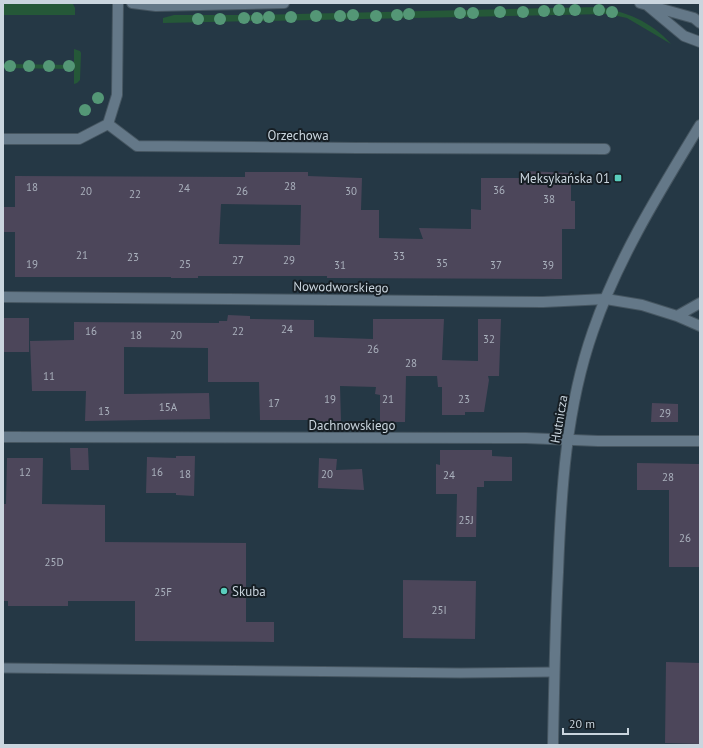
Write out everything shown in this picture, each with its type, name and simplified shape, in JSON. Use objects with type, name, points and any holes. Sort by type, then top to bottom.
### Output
[{"type":"street","points":[[3,139],[79,139],[108,124],[117,95],[118,3]]},
{"type":"street","points":[[132,3],[156,6],[284,3]]},
{"type":"street","points":[[646,4],[694,18],[700,23]]},
{"type":"street","points":[[646,4],[684,36],[700,42]]},
{"type":"street","name":"Orzechowa","points":[[108,124],[137,146],[605,149]]},
{"type":"street","name":"Hutnicza","points":[[553,745],[559,533],[567,439],[575,398],[593,331],[606,299],[635,237],[700,125]]},
{"type":"street","name":"Nowodworskiego","points":[[3,297],[543,302],[606,299],[642,306],[677,316],[700,326]]},
{"type":"street","points":[[677,316],[700,303]]},
{"type":"street","name":"Dachnowskiego","points":[[3,437],[469,438],[567,439],[598,441],[700,441]]},
{"type":"lane","points":[[3,668],[460,673],[554,672]]},
{"type":"green space","points":[[3,3],[73,4],[75,8],[75,15],[3,15]]},
{"type":"green space","points":[[598,7],[618,11],[638,19],[664,36],[671,44],[627,18],[608,14],[163,23],[163,18],[174,15],[250,15]]},
{"type":"green space","points":[[74,49],[80,51],[81,53],[80,80],[74,84],[74,69],[3,68],[3,64],[74,65]]},
{"type":"building","points":[[526,171],[571,173],[571,201],[575,201],[575,229],[562,229],[562,279],[327,278],[327,276],[198,276],[198,278],[15,277],[15,232],[3,232],[3,207],[15,207],[15,176],[245,177],[245,172],[308,172],[308,176],[362,178],[361,210],[379,210],[379,238],[423,239],[419,228],[471,229],[471,209],[481,210],[481,178],[526,178]],"holes":[[[221,204],[301,205],[300,245],[219,244]]]},
{"type":"building","points":[[228,315],[250,316],[250,319],[314,320],[314,337],[373,339],[373,319],[444,319],[442,360],[478,361],[478,319],[501,319],[499,376],[488,376],[489,380],[484,412],[465,412],[465,415],[442,415],[442,387],[438,387],[437,376],[406,376],[405,422],[380,422],[380,395],[375,394],[376,387],[340,386],[341,421],[319,422],[319,420],[260,420],[259,382],[208,382],[208,348],[124,347],[124,394],[209,393],[210,419],[85,421],[86,391],[32,391],[30,341],[74,340],[74,322],[219,323],[219,321],[227,321]]},
{"type":"building","points":[[3,318],[29,318],[29,352],[3,352]]},
{"type":"building","points":[[652,403],[678,404],[678,422],[651,422]]},
{"type":"building","points":[[70,448],[88,448],[89,470],[71,470]]},
{"type":"building","points":[[440,450],[492,450],[492,456],[512,457],[512,481],[484,481],[484,487],[477,487],[476,537],[456,537],[457,494],[436,494],[436,464],[440,465]]},
{"type":"building","points":[[176,456],[195,456],[194,496],[176,495],[176,493],[146,493],[147,457],[176,458]]},
{"type":"building","points":[[7,458],[43,458],[42,504],[105,505],[105,542],[246,543],[246,622],[274,622],[274,642],[135,641],[135,601],[68,601],[68,606],[8,606],[8,601],[3,601],[3,504],[6,504]]},
{"type":"building","points":[[319,458],[337,459],[336,470],[362,469],[364,490],[318,488]]},
{"type":"building","points":[[637,463],[699,464],[700,567],[669,567],[669,490],[637,490]]},
{"type":"building","points":[[403,580],[476,581],[475,639],[403,638]]},
{"type":"building","points":[[666,662],[700,663],[700,744],[665,743]]},
{"type":"place","name":"Meksykańska 01","points":[[618,178]]},
{"type":"place","name":"Skuba","points":[[224,591]]}]
